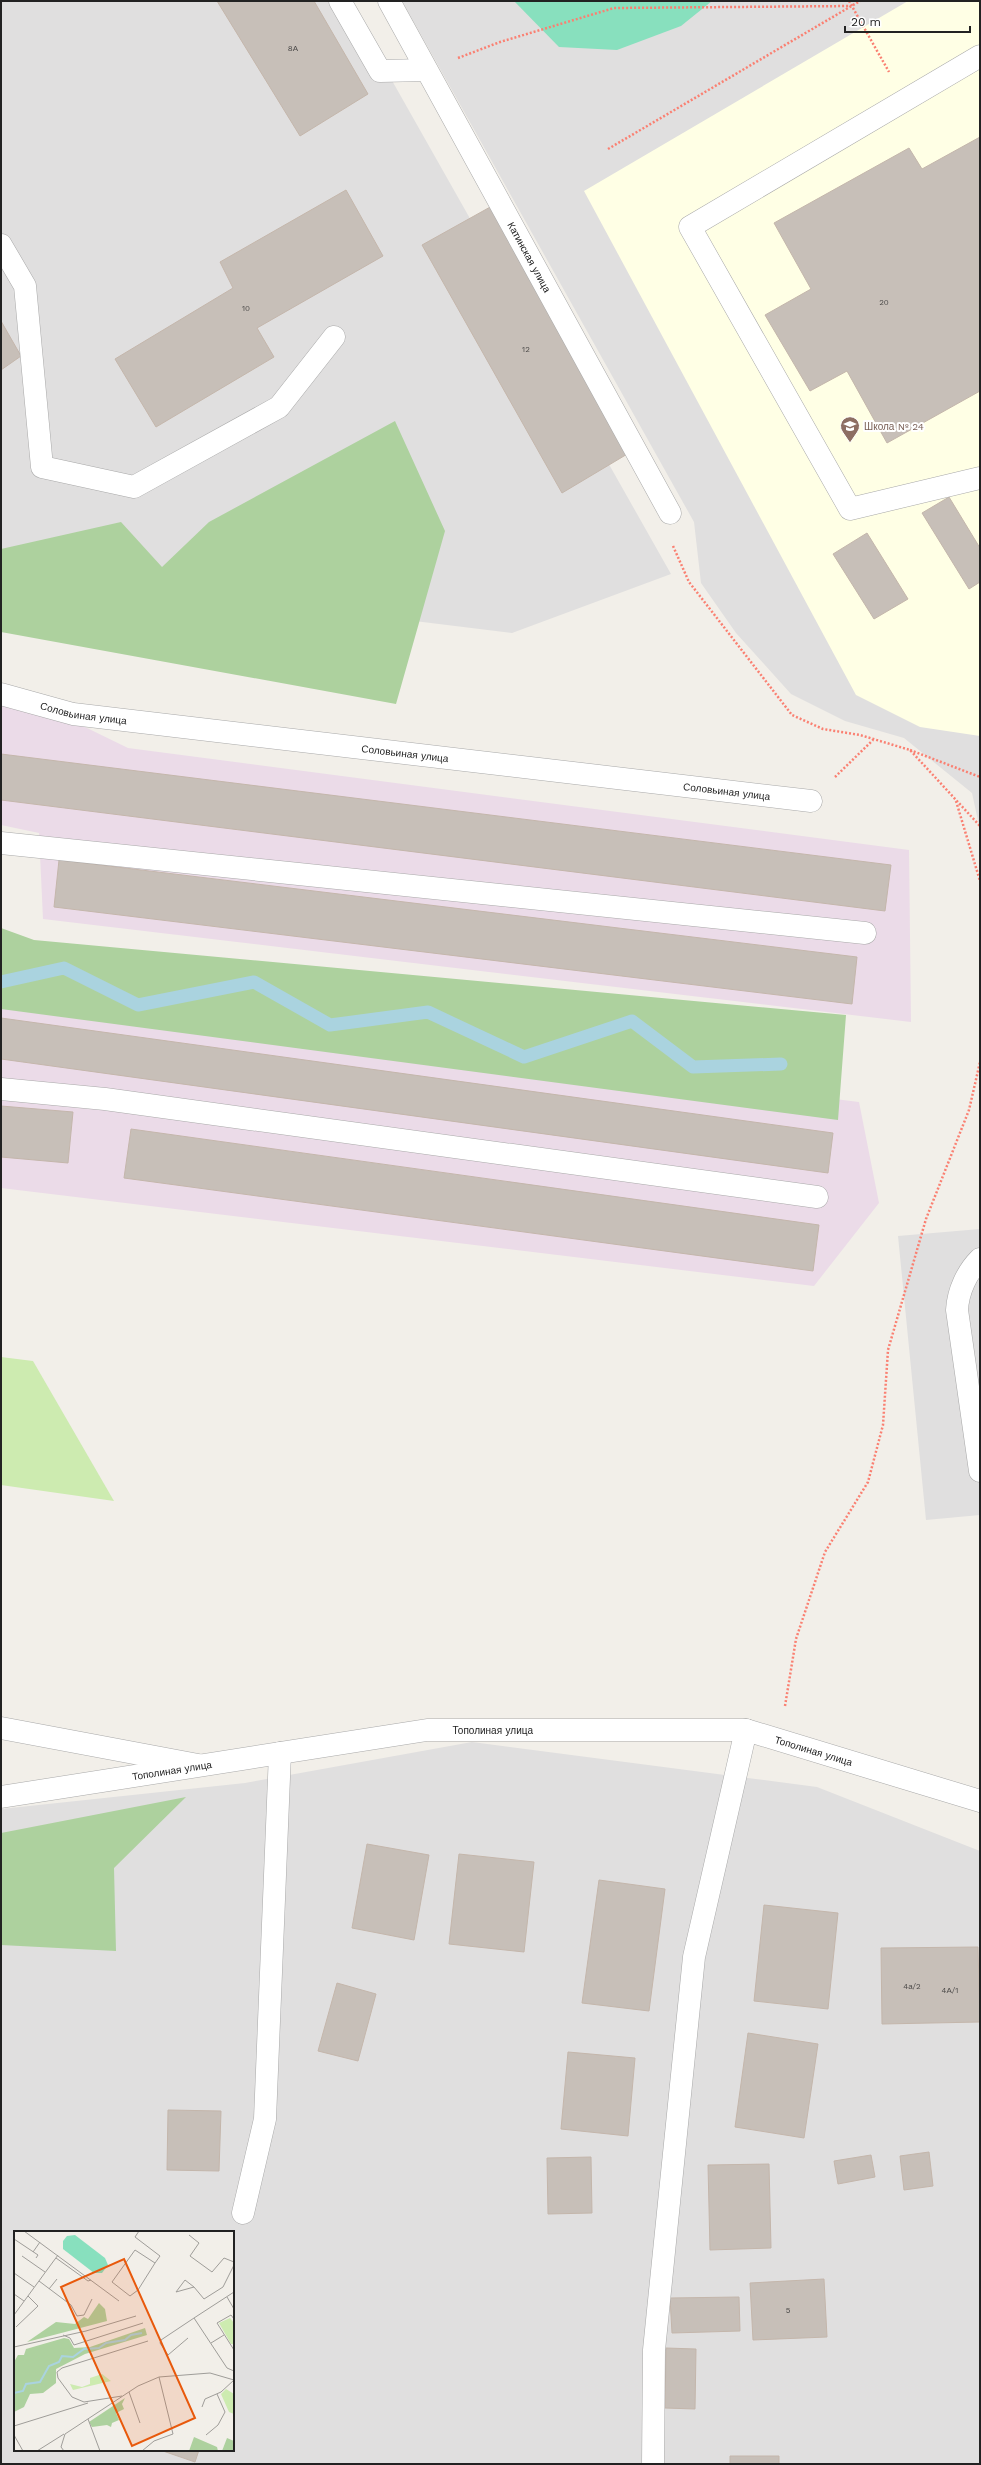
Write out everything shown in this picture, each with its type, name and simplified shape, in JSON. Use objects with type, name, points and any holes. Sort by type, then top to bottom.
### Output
[{"type":"street","points":[[340,1],[380,71],[426,70]]},
{"type":"street","name":"Катинская улица","points":[[389,1],[670,512]]},
{"type":"street","points":[[980,56],[690,227],[850,509],[980,478]]},
{"type":"street","points":[[1,245],[25,286],[42,467],[134,487],[279,407],[334,337]]},
{"type":"street","name":"Соловьиная улица","points":[[1,694],[73,714],[810,801]]},
{"type":"street","points":[[1,843],[865,933]]},
{"type":"street","points":[[1,1089],[113,1100],[816,1197]]},
{"type":"street","points":[[980,1259],[974,1265],[962,1287],[957,1310],[980,1471]]},
{"type":"street","points":[[1,1728],[202,1766]]},
{"type":"street","name":"Тополиная улица","points":[[1,1797],[427,1730],[746,1730],[980,1800]]},
{"type":"street","points":[[653,2464],[654,2350],[694,1957],[746,1730]]},
{"type":"street","points":[[243,2213],[265,2119],[280,1753]]},
{"type":"path","points":[[849,1],[905,100]]},
{"type":"path","points":[[608,150],[860,1]]},
{"type":"path","points":[[426,70],[500,42],[614,8],[851,6]]},
{"type":"path","points":[[689,582],[792,715],[823,729],[860,735],[910,750],[980,777]]},
{"type":"path","points":[[810,801],[873,740]]},
{"type":"path","points":[[910,750],[980,826]]},
{"type":"path","points":[[956,800],[980,881]]},
{"type":"path","points":[[780,1740],[796,1639],[826,1552],[868,1482],[883,1425],[888,1350],[926,1219],[969,1110],[980,1062]]},
{"type":"shaded area","points":[[1,1],[347,1],[671,574],[512,633],[1,570]]},
{"type":"shaded area","name":"Школа № 24","points":[[402,1],[980,1],[980,830],[972,793],[904,738],[845,721],[791,694],[736,633],[701,583],[694,522]]},
{"type":"shaded area","name":"Школа № 24","points":[[908,1],[980,1],[980,736],[920,727],[856,695],[584,191]]},
{"type":"shaded area","points":[[1,689],[9,690],[128,748],[909,850],[911,1022],[43,919],[39,833],[1,825]]},
{"type":"shaded area","points":[[1,996],[859,1102],[879,1203],[814,1286],[1,1188]]},
{"type":"shaded area","points":[[980,1229],[980,1515],[926,1520],[898,1236]]},
{"type":"shaded area","points":[[472,1742],[817,1787],[980,1851],[980,2464],[1,2464],[1,1809],[245,1783]]},
{"type":"green space","points":[[514,1],[712,1],[681,26],[617,50],[559,47]]},
{"type":"green space","points":[[395,421],[445,531],[396,704],[1,632],[1,549],[121,522],[162,567],[209,522]]},
{"type":"green space","points":[[1,928],[34,940],[846,1015],[838,1120],[1,1009]]},
{"type":"green space","points":[[1,1357],[33,1361],[114,1501],[1,1485]]},
{"type":"green space","points":[[186,1797],[114,1868],[116,1951],[1,1945],[1,1833]]},
{"type":"building","points":[[217,1],[314,1],[368,94],[300,136]]},
{"type":"building","points":[[980,137],[980,391],[887,443],[847,371],[810,391],[765,315],[811,289],[774,223],[909,148],[922,169]]},
{"type":"building","points":[[346,190],[383,256],[257,328],[274,357],[156,427],[115,359],[233,288],[220,262]]},
{"type":"building","points":[[492,206],[629,453],[562,493],[422,245]]},
{"type":"building","points":[[1,321],[21,356],[1,370]]},
{"type":"building","points":[[949,497],[980,548],[980,582],[969,589],[922,513]]},
{"type":"building","points":[[867,533],[908,599],[874,619],[833,554]]},
{"type":"building","points":[[1,754],[891,865],[885,911],[1,800]]},
{"type":"building","points":[[59,860],[857,957],[852,1004],[54,907]]},
{"type":"building","points":[[1,1018],[833,1133],[828,1173],[1,1059]]},
{"type":"building","points":[[1,1106],[73,1112],[68,1163],[1,1157]]},
{"type":"building","points":[[131,1129],[819,1225],[813,1271],[124,1178]]},
{"type":"building","points":[[367,1844],[429,1855],[414,1940],[352,1928]]},
{"type":"building","points":[[459,1854],[534,1862],[524,1952],[449,1944]]},
{"type":"building","points":[[599,1880],[665,1889],[649,2011],[582,2003]]},
{"type":"building","points":[[764,1905],[838,1913],[828,2009],[754,2001]]},
{"type":"building","points":[[978,1947],[980,2022],[882,2024],[881,1948]]},
{"type":"building","points":[[337,1983],[376,1994],[358,2061],[318,2051]]},
{"type":"building","points":[[748,2033],[818,2044],[804,2138],[735,2127]]},
{"type":"building","points":[[568,2052],[635,2058],[628,2136],[561,2129]]},
{"type":"building","points":[[168,2110],[221,2111],[219,2171],[167,2170]]},
{"type":"building","points":[[929,2152],[933,2186],[904,2190],[900,2156]]},
{"type":"building","points":[[871,2155],[875,2177],[838,2184],[834,2161]]},
{"type":"building","points":[[591,2157],[592,2213],[548,2214],[547,2158]]},
{"type":"building","points":[[769,2164],[771,2248],[710,2250],[708,2165]]},
{"type":"building","points":[[824,2279],[827,2337],[753,2340],[750,2283]]},
{"type":"building","points":[[739,2297],[740,2331],[672,2333],[670,2298]]},
{"type":"building","points":[[666,2348],[696,2349],[695,2409],[665,2408]]},
{"type":"building","points":[[163,2451],[199,2451],[195,2462]]},
{"type":"building","points":[[730,2456],[779,2456],[779,2464],[730,2464]]},
{"type":"waterway","points":[[1,982],[64,968],[138,1005],[254,982],[330,1025],[428,1012],[524,1057],[632,1021],[693,1067],[781,1064]]},
{"type":"place","name":"Школа № 24","points":[[850,443]]}]
